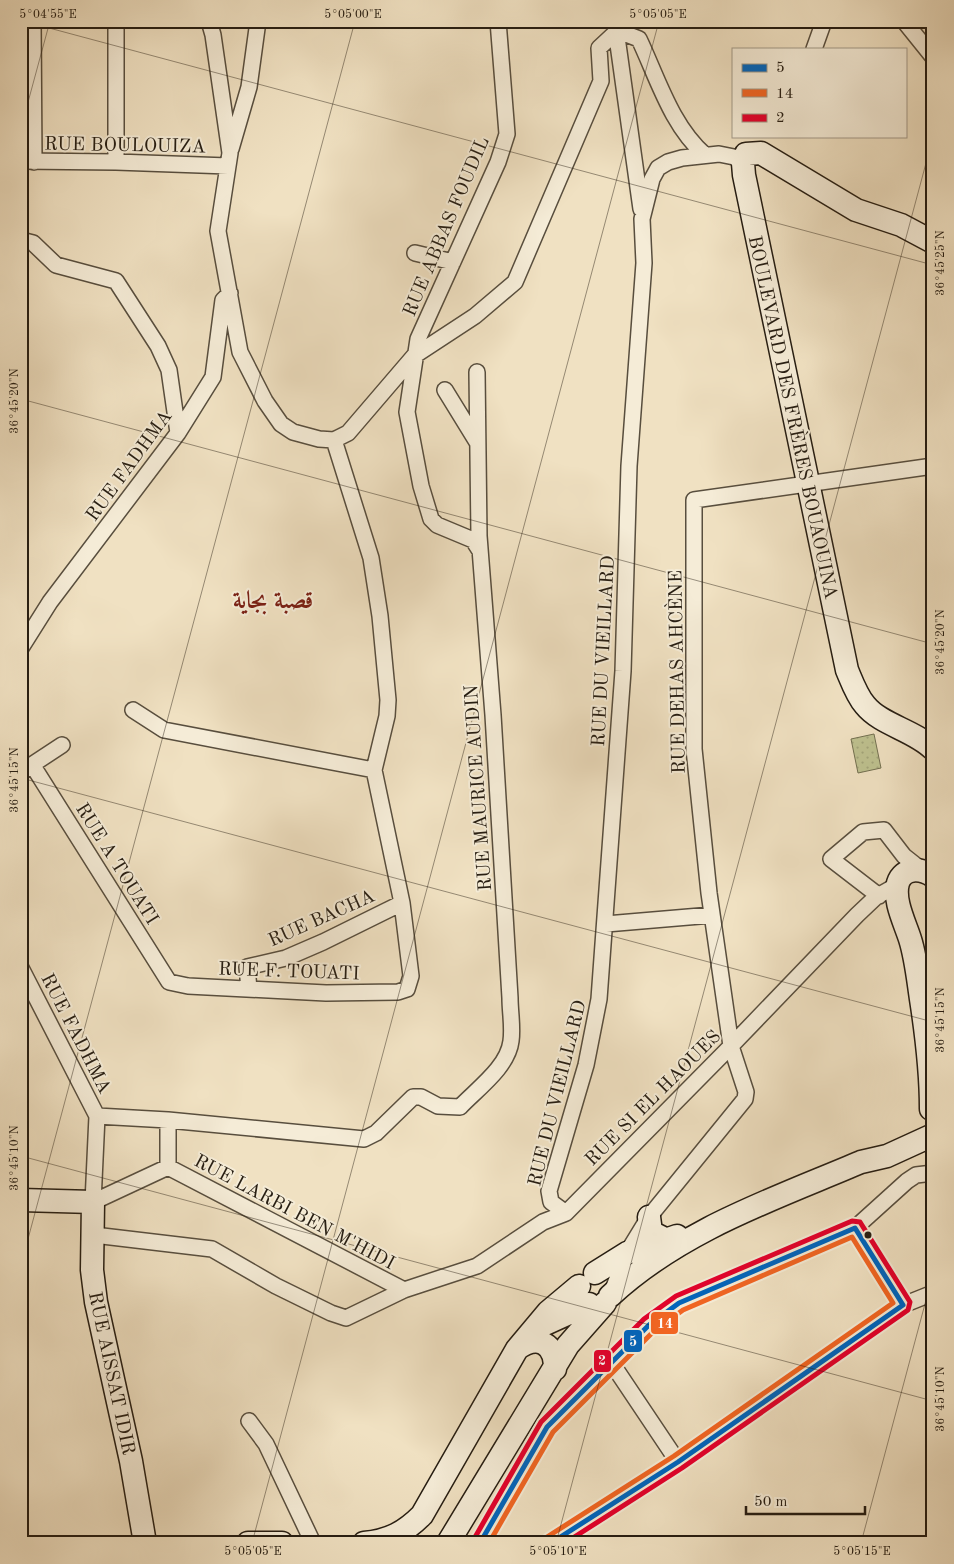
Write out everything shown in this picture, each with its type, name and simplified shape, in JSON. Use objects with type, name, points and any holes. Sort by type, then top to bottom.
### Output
[{"type":"main road","points":[[743,162],[746,154],[761,153],[856,210],[901,225],[932,244]]},
{"type":"main road","name":"BOULEVARD DES FRÈRES BOUAOUINA","points":[[743,162],[807,483],[847,670],[864,705],[913,734],[933,749]]},
{"type":"main road","points":[[364,1543],[392,1538],[409,1528],[422,1516],[524,1340],[548,1312],[593,1295],[702,1230],[861,1162],[887,1156],[932,1119],[932,1069],[914,953],[899,904],[888,890],[908,872],[928,874]]},
{"type":"main road","points":[[21,1200],[93,1202]]},
{"type":"main road","name":"RUE AISSAT IDIR","points":[[93,1202],[92,1270],[96,1302],[131,1462],[145,1543]]},
{"type":"main road","points":[[649,1217],[651,1232],[665,1239]]},
{"type":"main road","points":[[448,1543],[555,1369],[593,1295],[627,1252],[665,1239],[702,1230]]},
{"type":"main road","points":[[568,1345],[593,1295]]},
{"type":"main road","points":[[524,1340],[540,1342],[546,1345],[554,1356],[555,1369]]},
{"type":"main road","points":[[248,1543],[282,1543]]},
{"type":"street","points":[[21,30],[28,21]]},
{"type":"street","points":[[28,162],[33,21]]},
{"type":"street","points":[[116,21],[116,162]]},
{"type":"street","points":[[209,21],[213,35],[229,160]]},
{"type":"street","points":[[258,21],[249,86],[229,160],[218,231],[240,352],[266,401],[281,424],[299,434],[319,439],[334,440],[348,433],[414,356],[475,316],[515,282],[601,81],[599,48],[622,26]]},
{"type":"street","name":"RUE ABBAS FOUDIL","points":[[414,356],[418,339],[498,162],[507,134],[498,21]]},
{"type":"street","points":[[814,48],[824,21]]},
{"type":"street","points":[[904,21],[933,57]]},
{"type":"street","points":[[912,21],[918,39]]},
{"type":"street","points":[[622,26],[639,39],[679,125],[692,143],[705,155]]},
{"type":"street","points":[[622,26],[642,219]]},
{"type":"street","name":"RUE DU VIEILLARD","points":[[566,1213],[551,1202],[549,1191],[588,1055],[599,1000],[606,924],[622,680],[629,466],[644,263],[642,219],[652,179],[658,168],[682,158],[719,154],[734,157],[743,162]]},
{"type":"street","name":"RUE BOULOUIZA","points":[[28,162],[229,160]]},
{"type":"street","points":[[21,240],[34,243],[56,265],[116,281],[154,339],[169,370],[178,432]]},
{"type":"street","points":[[415,253],[453,262]]},
{"type":"street","name":"RUE FADHMA","points":[[21,648],[50,602],[178,432],[213,377],[223,300],[230,293]]},
{"type":"street","points":[[414,356],[409,395],[408,427],[420,486],[431,518],[437,525],[473,540],[480,550]]},
{"type":"street","points":[[477,372],[480,550]]},
{"type":"street","points":[[387,389],[403,384],[408,387],[409,395]]},
{"type":"street","points":[[445,390],[477,444]]},
{"type":"street","points":[[334,440],[370,558],[380,616],[388,700],[387,716],[374,770],[402,903]]},
{"type":"street","points":[[807,483],[933,466]]},
{"type":"street","name":"RUE DEHAS AHCÈNE","points":[[627,1252],[649,1217],[745,1098],[745,1082],[731,1046],[712,915],[694,749],[694,500],[807,483]]},
{"type":"street","name":"RUE MAURICE AUDIN","points":[[168,1120],[354,1139],[370,1138],[413,1097],[421,1097],[438,1106],[460,1107],[501,1064],[511,1042],[494,725],[480,550]]},
{"type":"street","points":[[133,710],[164,730],[374,770]]},
{"type":"street","points":[[27,769],[62,745]]},
{"type":"street","name":"RUE A TOUATI","points":[[27,769],[169,982]]},
{"type":"street","points":[[888,890],[831,859],[863,832],[884,830],[904,856],[928,874]]},
{"type":"street","name":"RUE SI EL HAOUES","points":[[94,1235],[212,1249],[276,1286],[331,1313],[346,1318],[404,1290],[477,1266],[543,1222],[566,1213],[857,915],[888,890]]},
{"type":"street","name":"RUE F. TOUATI","points":[[169,982],[188,986],[326,993],[398,992],[407,989],[411,976],[402,903]]},
{"type":"street","name":"RUE BACHA","points":[[250,989],[247,967],[286,958],[402,903]]},
{"type":"street","points":[[606,924],[712,915]]},
{"type":"street","name":"RUE FADHMA","points":[[21,968],[98,1116]]},
{"type":"street","points":[[98,1116],[168,1120],[168,1167],[93,1202],[98,1116]]},
{"type":"street","name":"RUE LARBI BEN M'HIDI","points":[[168,1167],[404,1290]]},
{"type":"street","points":[[480,1543],[547,1427],[649,1325],[679,1303],[855,1228],[907,1181],[926,1172],[933,1174]]},
{"type":"street","points":[[855,1228],[903,1305]]},
{"type":"street","points":[[551,1543],[678,1462],[903,1305],[933,1293]]},
{"type":"street","points":[[611,1362],[678,1462]]},
{"type":"street","points":[[249,1421],[266,1444],[314,1543]]},
{"type":"green space","points":[[874,734],[881,768],[858,773],[851,739]]},
{"type":"transit line","name":"2","points":[[474,1539],[541,1422],[644,1319],[676,1296],[852,1221],[860,1222],[910,1302],[908,1310],[682,1468],[565,1543]]},
{"type":"transit line","name":"5","points":[[480,1543],[547,1427],[649,1325],[679,1303],[855,1228],[903,1305],[678,1462],[551,1543]]},
{"type":"transit line","name":"14","points":[[489,1543],[553,1432],[654,1331],[683,1310],[852,1237],[893,1303],[674,1456],[547,1537]]},
{"type":"district","name":"قصبة بجاية","points":[[273,600]]}]
